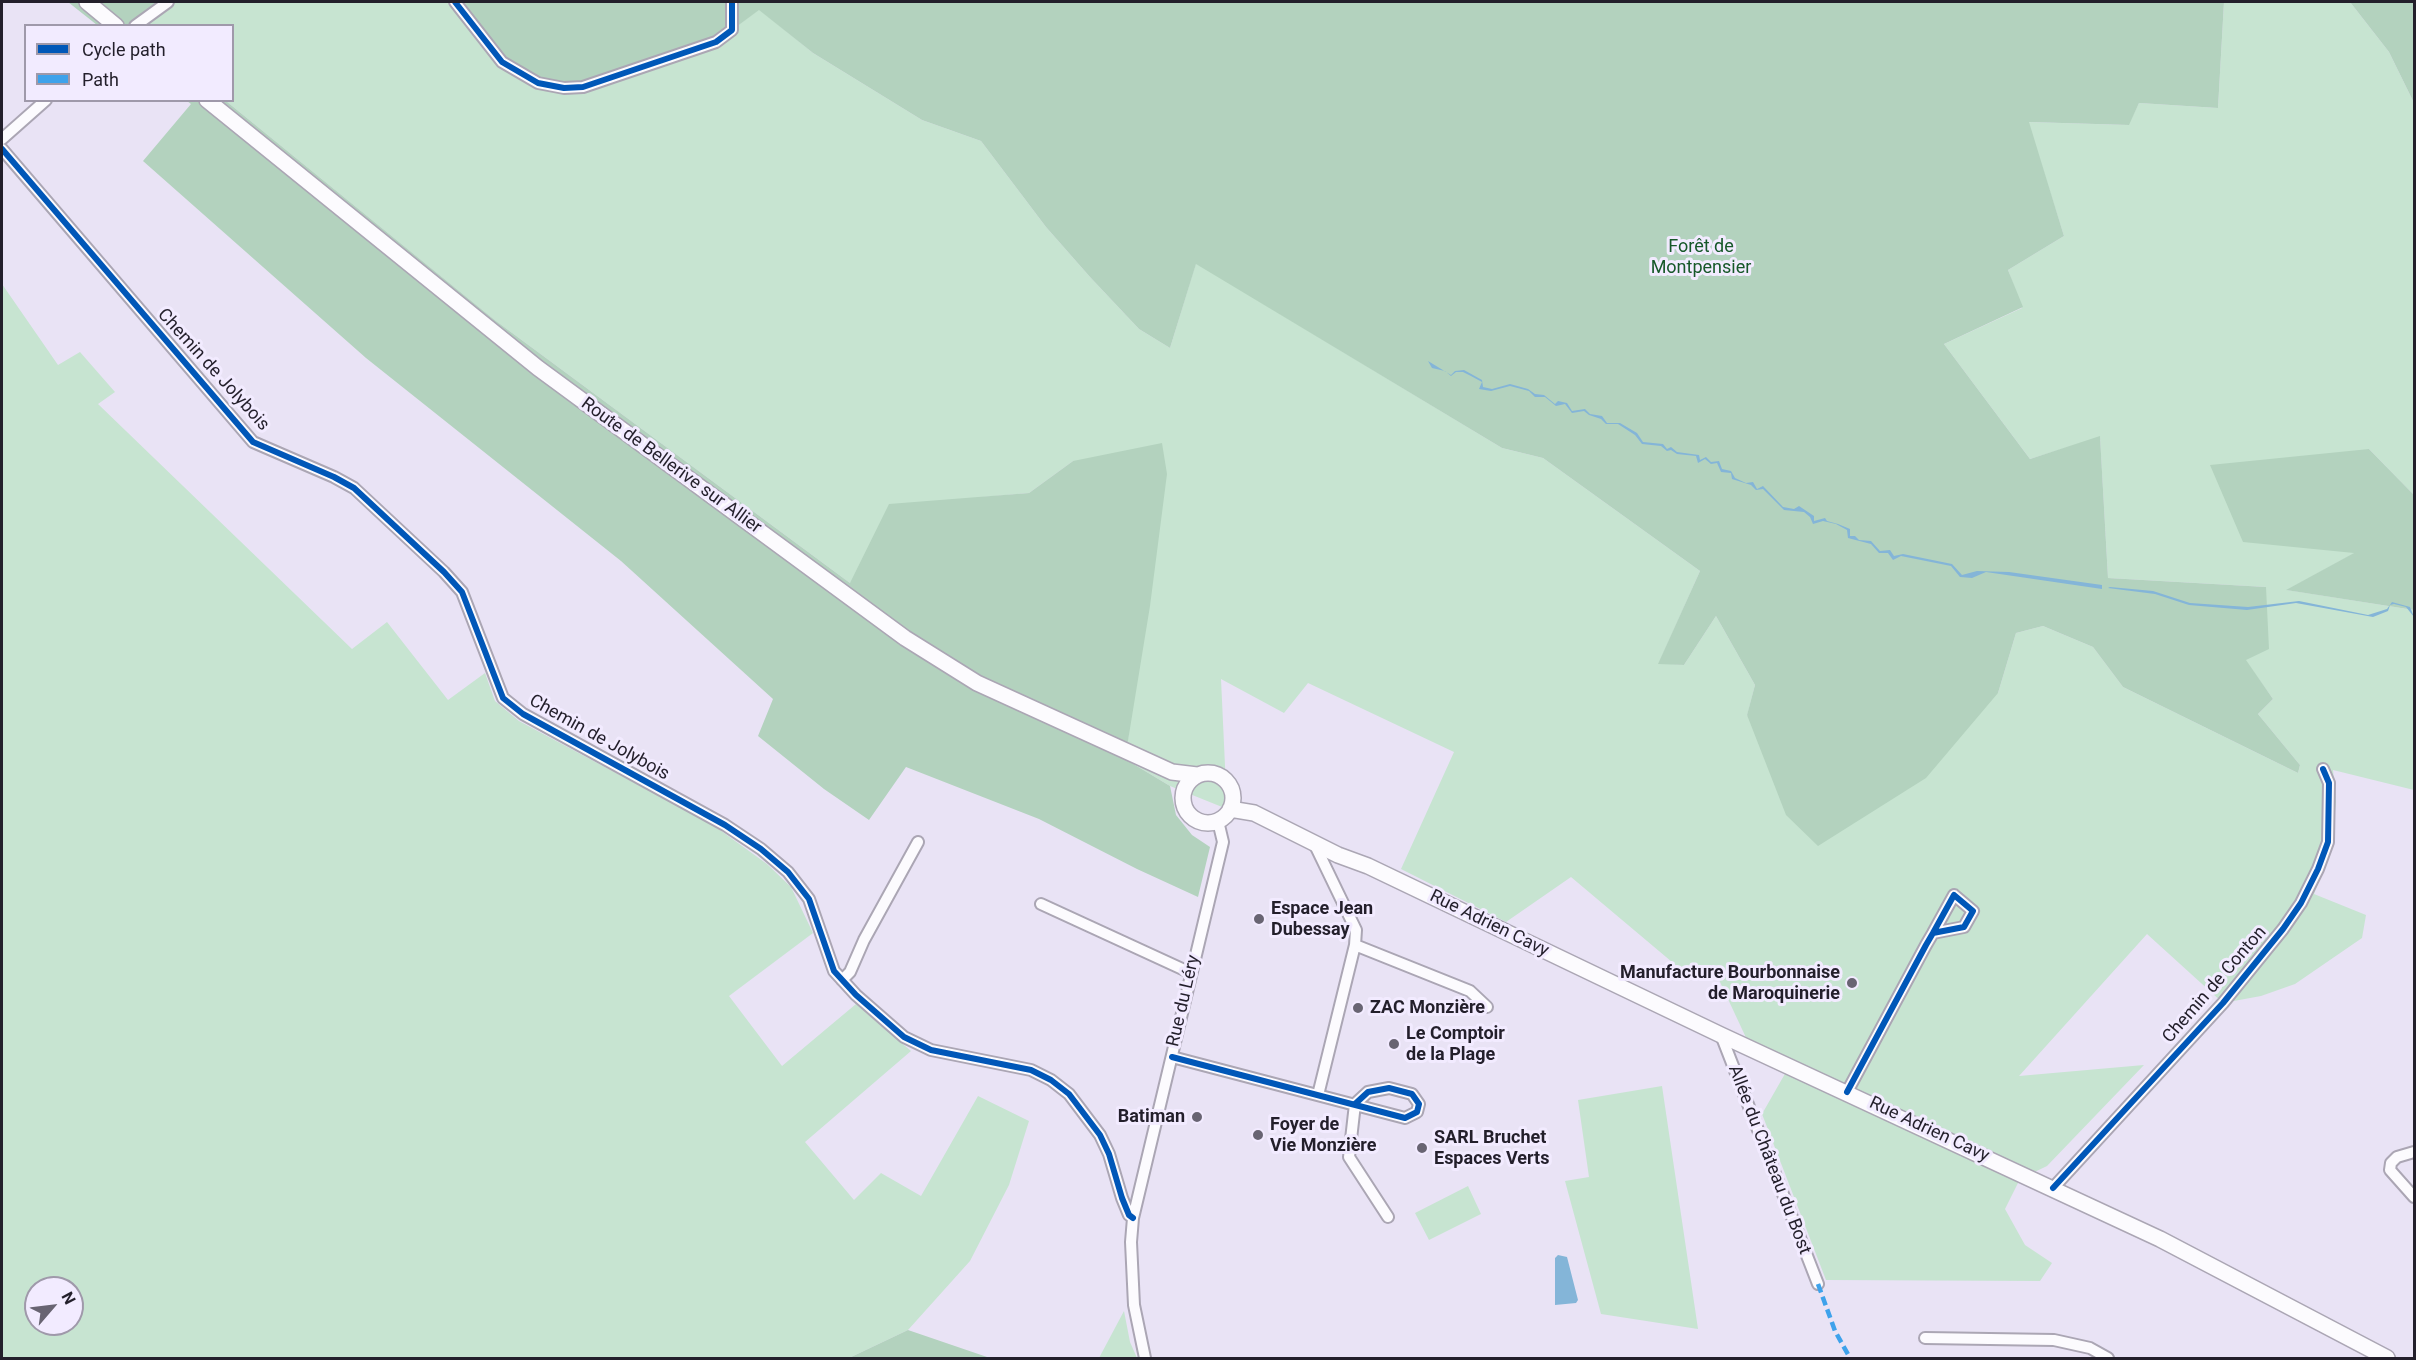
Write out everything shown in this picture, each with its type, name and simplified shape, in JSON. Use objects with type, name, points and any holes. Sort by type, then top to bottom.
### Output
[{"type":"main road","points":[[87,2],[114,24]]},
{"type":"main road","name":"Route de Bellerive sur Allier","points":[[209,102],[538,368],[905,639],[977,683],[1172,772],[1197,775]]},
{"type":"main road","name":"Route de Bellerive sur Allier","points":[[1172,772],[1184,788]]},
{"type":"main road","points":[[1205,773],[1220,776],[1232,792],[1230,809],[1218,821],[1210,823],[1193,819],[1183,805],[1184,788],[1197,775],[1205,773]]},
{"type":"main road","name":"Rue Adrien Cavy","points":[[1232,792],[1248,803],[1368,866],[1721,1035],[2169,1243],[2387,1359]]},
{"type":"main road","name":"Rue Adrien Cavy","points":[[1230,809],[1254,813],[1338,855],[1368,866]]},
{"type":"street","points":[[138,24],[168,2]]},
{"type":"street","points":[[455,2],[502,62],[538,83],[564,88],[583,87],[716,42],[732,30],[732,2]]},
{"type":"street","points":[[2,139],[44,102]]},
{"type":"street","name":"Chemin de Jolybois","points":[[2,148],[253,442],[354,488],[444,572],[462,592],[503,698],[523,714],[725,825],[762,849],[788,873],[809,899],[818,919],[829,958],[842,980],[856,995],[914,1043],[935,1051],[1032,1070],[1051,1080],[1069,1094],[1100,1135],[1109,1154],[1122,1198],[1129,1215],[1133,1218]]},
{"type":"street","name":"Chemin de Conton","points":[[2053,1188],[2223,1003],[2301,903],[2328,842],[2329,783],[2323,769]]},
{"type":"street","name":"Rue du Léry","points":[[1145,1359],[1134,1305],[1133,1218],[1223,842],[1218,821]]},
{"type":"street","points":[[842,980],[850,972],[864,940],[918,842]]},
{"type":"street","points":[[1314,843],[1356,930],[1355,945],[1318,1095]]},
{"type":"street","points":[[1328,870],[1338,855]]},
{"type":"street","points":[[1041,904],[1191,973]]},
{"type":"street","points":[[1847,1092],[1933,933]]},
{"type":"street","points":[[1355,945],[1470,991],[1487,1007]]},
{"type":"street","name":"Allée du Château du Bost","points":[[1721,1035],[1818,1284]]},
{"type":"street","points":[[1172,1057],[1354,1104],[1405,1118],[1416,1112],[1419,1104],[1412,1094],[1389,1088],[1368,1092],[1354,1104],[1349,1157],[1389,1217]]},
{"type":"street","points":[[2415,1152],[2397,1157],[2391,1163],[2390,1170],[2415,1197]]},
{"type":"street","points":[[1925,1338],[2054,1340],[2090,1348],[2108,1359]]},
{"type":"green space","points":[[68,2],[168,2],[146,24],[96,24]]},
{"type":"green space","points":[[168,2],[455,2],[732,30],[759,9],[813,53],[922,120],[981,141],[1046,227],[1090,277],[1139,329],[1170,348],[1196,263],[1502,448],[1543,458],[1700,571],[1659,663],[1684,665],[1716,616],[1755,685],[1747,716],[1998,693],[2016,633],[2043,626],[2093,647],[2123,687],[2298,773],[2300,765],[2258,714],[2273,699],[2245,660],[2266,587],[2108,578],[2100,437],[2030,459],[1944,344],[2022,308],[2008,270],[2064,236],[2028,122],[2128,125],[2139,103],[2218,108],[2224,2],[2350,2],[2389,52],[2414,103],[2414,495],[2369,449],[2355,553],[2287,590],[2414,610],[2414,790],[2333,770],[2336,802],[2331,850],[2314,894],[2366,915],[2362,938],[2295,984],[2261,996],[2223,1003],[2147,934],[2019,1076],[2144,1065],[2047,1166],[2020,1179],[2005,1209],[2025,1245],[2052,1263],[2040,1281],[1826,1280],[1762,1114],[1786,1072],[1756,1059],[1713,967],[1691,978],[1571,877],[1506,922],[1401,869],[1454,752],[1308,683],[1284,713],[1221,679],[1227,809],[1170,786],[1125,759],[1129,732],[1073,461],[1029,493],[983,497],[850,583],[496,321],[227,102],[234,102],[234,24],[145,24]]},
{"type":"green space","name":"Forêt de Montpensier","points":[[455,2],[2224,2],[2218,108],[2139,103],[2129,125],[2029,122],[2064,236],[2008,270],[2023,307],[1944,344],[2030,459],[2100,436],[2108,578],[2266,587],[2269,649],[2246,660],[2273,699],[2258,714],[2300,765],[2298,773],[2123,687],[2093,647],[2043,626],[2016,633],[1998,693],[1926,778],[1818,846],[1786,815],[1747,715],[1755,685],[1716,616],[1684,665],[1658,664],[1700,571],[1543,458],[1502,448],[1196,264],[1170,348],[1139,329],[1090,277],[1046,227],[981,141],[922,120],[813,53],[759,10],[716,42],[583,87],[538,83],[502,62]]},
{"type":"green space","points":[[2350,2],[2414,2],[2414,103],[2389,52]]},
{"type":"green space","points":[[188,102],[227,102],[496,321],[850,583],[889,504],[1029,493],[1073,461],[1162,443],[1167,474],[1150,606],[1125,759],[1170,786],[1176,815],[1192,835],[1210,847],[1198,897],[1039,819],[906,767],[869,820],[824,789],[758,736],[773,699],[621,561],[366,358],[143,161],[191,104]]},
{"type":"green space","points":[[2,284],[58,365],[80,352],[115,392],[98,404],[352,649],[387,622],[448,700],[485,673],[495,701],[519,721],[713,825],[767,864],[791,887],[813,933],[729,996],[782,1066],[856,1004],[911,1051],[805,1142],[854,1200],[881,1173],[921,1196],[978,1096],[1029,1121],[1009,1185],[970,1261],[908,1330],[849,1358],[2,1358]]},
{"type":"green space","points":[[2369,449],[2414,495],[2414,610],[2286,590],[2354,553],[2243,542],[2210,465]]},
{"type":"green space","points":[[1662,1086],[1698,1329],[1601,1314],[1565,1181],[1589,1177],[1578,1100]]},
{"type":"green space","points":[[1468,1186],[1481,1214],[1429,1240],[1415,1213]]},
{"type":"green space","points":[[1124,1311],[1130,1342],[1137,1358],[1099,1358]]},
{"type":"green space","points":[[908,1330],[990,1358],[849,1358]]},
{"type":"water","points":[[1428,361],[1444,371],[1432,368]]},
{"type":"water","points":[[1464,370],[1482,380],[1483,387],[1492,389],[1510,384],[1528,389],[1535,394],[1544,395],[1555,404],[1558,401],[1567,403],[1572,411],[1585,409],[1590,414],[1602,416],[1607,423],[1620,423],[1637,433],[1643,442],[1663,444],[1667,449],[1671,447],[1677,452],[1699,455],[1700,460],[1706,457],[1711,462],[1719,461],[1722,469],[1731,471],[1735,478],[1746,483],[1753,482],[1757,489],[1763,486],[1783,507],[1794,509],[1799,506],[1814,516],[1814,521],[1825,518],[1827,521],[1838,524],[1850,529],[1850,536],[1855,536],[1859,540],[1871,541],[1880,551],[1890,550],[1894,556],[1903,554],[1952,564],[1962,575],[1977,571],[2009,572],[2102,585],[2102,589],[1986,572],[1972,578],[1960,577],[1951,566],[1901,556],[1893,560],[1888,553],[1879,553],[1871,544],[1848,538],[1847,530],[1836,524],[1823,521],[1813,524],[1804,512],[1784,510],[1763,489],[1756,490],[1751,485],[1732,479],[1731,473],[1721,472],[1717,463],[1711,464],[1705,459],[1698,463],[1696,456],[1677,454],[1671,450],[1667,451],[1661,446],[1642,444],[1635,435],[1618,424],[1606,424],[1584,411],[1572,413],[1565,404],[1556,406],[1545,397],[1535,397],[1529,391],[1510,386],[1491,391],[1479,389],[1482,382],[1471,376],[1463,372],[1456,372],[1451,376],[1447,372],[1451,375],[1455,371]]},
{"type":"water","points":[[2108,588],[2153,591],[2190,603],[2248,607],[2299,601],[2368,615],[2387,609],[2392,602],[2410,607],[2414,617],[2406,607],[2394,604],[2390,605],[2388,611],[2373,617],[2296,603],[2247,610],[2189,605],[2155,594]]},
{"type":"water","points":[[1558,1255],[1567,1257],[1578,1300],[1576,1303],[1555,1305],[1555,1258]]},
{"type":"marked path","points":[[1818,1284],[1835,1331],[1850,1358]]},
{"type":"cycle path","points":[[455,2],[502,62],[538,83],[564,88],[583,87],[716,42],[732,30],[732,2]]},
{"type":"cycle path","points":[[2,149],[253,442],[354,488],[444,572],[462,592],[503,698],[523,714],[725,825],[761,849],[788,872],[809,899],[834,971],[856,995],[904,1037],[931,1050],[1031,1070],[1051,1080],[1069,1094],[1100,1135],[1109,1154],[1122,1198],[1129,1215],[1133,1218]]},
{"type":"cycle path","points":[[2053,1188],[2223,1003],[2301,903],[2328,842],[2329,783],[2323,769]]},
{"type":"cycle path","points":[[1847,1092],[1926,945],[1954,895],[1973,911],[1964,927],[1933,933]]},
{"type":"cycle path","points":[[1172,1057],[1405,1118],[1417,1112],[1419,1104],[1412,1094],[1389,1088],[1368,1092],[1355,1104]]},
{"type":"place","name":"Espace Jean Dubessay","points":[[1259,919]]},
{"type":"place","name":"Manufacture Bourbonnaise de Maroquinerie","points":[[1852,983]]},
{"type":"place","name":"ZAC Monzière","points":[[1358,1008]]},
{"type":"place","name":"Le Comptoir de la Plage","points":[[1394,1044]]},
{"type":"place","name":"Batiman","points":[[1197,1117]]},
{"type":"place","name":"Foyer de Vie Monzière","points":[[1258,1135]]},
{"type":"place","name":"SARL Bruchet Espaces Verts","points":[[1422,1148]]}]
